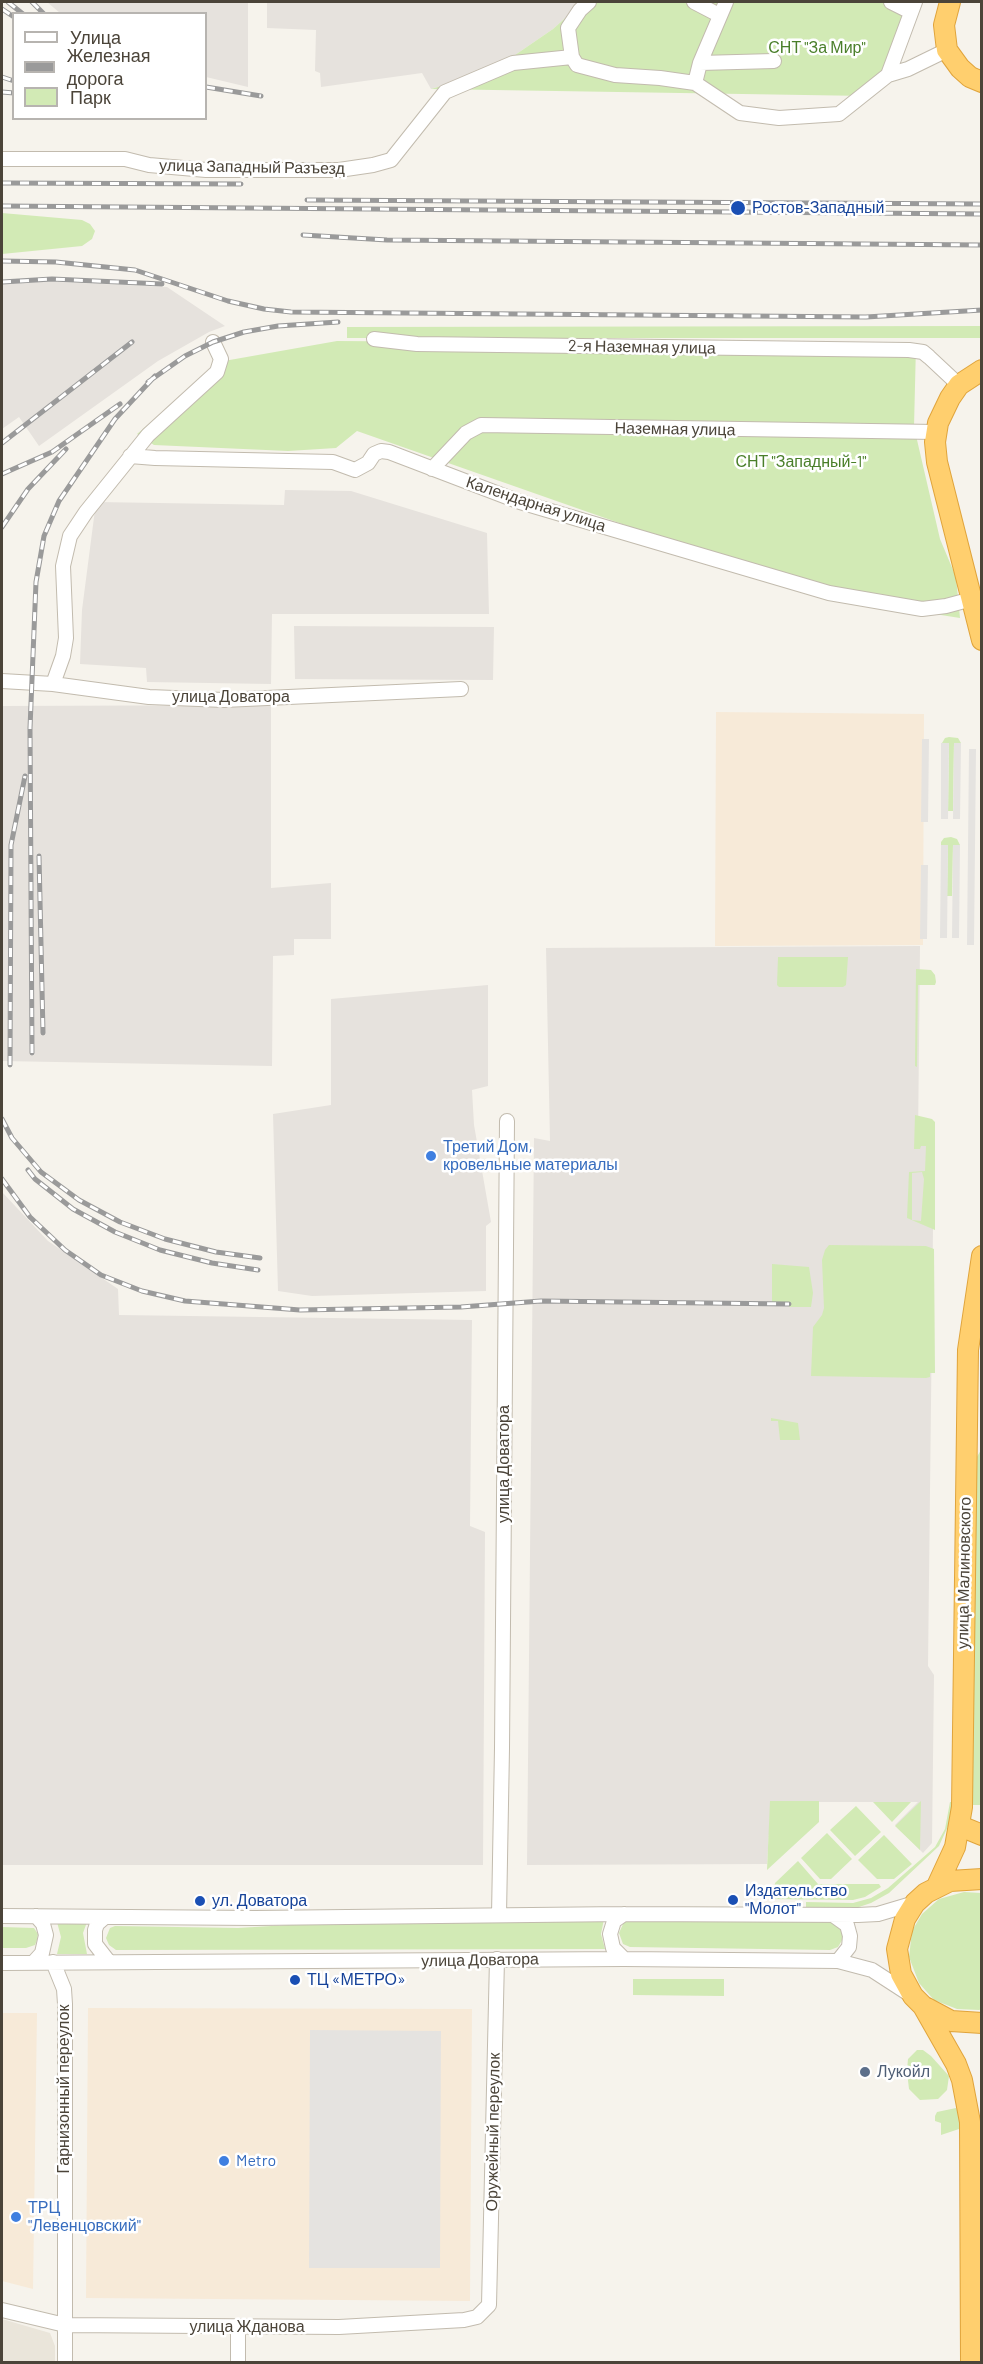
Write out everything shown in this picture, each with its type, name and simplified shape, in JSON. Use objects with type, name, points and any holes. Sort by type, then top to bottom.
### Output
[{"type":"highway","points":[[950,2],[944,25],[946,50],[960,68],[970,77],[981,82]]},
{"type":"highway","points":[[981,370],[959,385],[943,410],[936,432],[937,462],[981,640]]},
{"type":"highway","name":"улица Малиновского","points":[[937,1886],[955,1847],[960,1826],[965,1450],[974,1411],[969,1342],[981,1256]]},
{"type":"highway","points":[[965,1450],[981,1439]]},
{"type":"highway","points":[[960,1826],[981,1835]]},
{"type":"highway","points":[[971,2362],[970,2122],[974,2103],[956,2064],[901,1974],[897,1949],[905,1919],[915,1903],[937,1886],[950,1881],[981,1879]]},
{"type":"highway","points":[[918,2001],[951,2021],[981,2023]]},
{"type":"street","points":[[589,2],[580,10],[568,28],[572,57],[578,65],[615,75],[695,83],[740,113],[778,118],[839,114],[888,75],[908,69],[946,50]]},
{"type":"street","points":[[694,2],[719,15]]},
{"type":"street","points":[[695,83],[700,63],[726,2]]},
{"type":"street","points":[[888,75],[914,7],[891,2]]},
{"type":"street","name":"улица Западный Разъезд","points":[[2,159],[125,159],[149,165],[206,170],[339,170],[373,165],[391,160],[445,92],[513,63],[572,57]]},
{"type":"street","points":[[700,63],[774,61]]},
{"type":"street","name":"2-я Наземная улица","points":[[374,339],[417,344],[909,350],[922,352],[959,385]]},
{"type":"street","points":[[53,684],[63,656],[66,638],[63,566],[70,536],[148,435],[217,372],[221,359],[213,342]]},
{"type":"street","name":"Наземная улица","points":[[432,469],[466,433],[481,426],[936,432]]},
{"type":"street","name":"Календарная улица","points":[[130,456],[333,462],[355,470],[368,463],[374,454],[389,452],[520,502],[829,592],[922,609],[972,599]]},
{"type":"street","name":"улица Доватора","points":[[2,681],[53,684],[149,697],[224,700],[461,689]]},
{"type":"street","name":"улица Доватора","points":[[499,1915],[507,1121]]},
{"type":"street","points":[[2,1916],[833,1915],[878,1914],[915,1903]]},
{"type":"street","points":[[624,1914],[614,1922],[610,1934],[613,1948],[624,1959]]},
{"type":"street","points":[[833,1915],[847,1925],[850,1936],[849,1947],[838,1961]]},
{"type":"street","points":[[33,1963],[42,1953],[46,1935],[43,1924],[36,1916]]},
{"type":"street","points":[[105,1917],[97,1924],[95,1944],[109,1962]]},
{"type":"street","name":"улица Доватора","points":[[2,1963],[497,1959],[838,1961],[872,1971],[918,2001]]},
{"type":"street","name":"Оружейный переулок","points":[[489,2306],[497,1959]]},
{"type":"street","name":"Гарнизонный переулок","points":[[52,1962],[64,1989],[65,2004],[65,2362]]},
{"type":"street","name":"улица Жданова","points":[[2,2310],[65,2325],[339,2327],[464,2320],[477,2317],[489,2306]]},
{"type":"street","points":[[238,2327],[238,2362]]},
{"type":"shaded area","points":[[47,2],[248,2],[248,87],[207,77],[207,12],[59,12]]},
{"type":"shaded area","points":[[267,2],[583,2],[553,29],[515,55],[471,77],[431,89],[422,73],[321,87],[320,73],[315,71],[316,30],[267,28]]},
{"type":"shaded area","points":[[2,281],[167,287],[225,326],[209,332],[158,361],[39,446],[19,417],[2,429]]},
{"type":"shaded area","points":[[285,490],[351,491],[487,533],[489,614],[272,614],[271,684],[147,682],[146,668],[80,664],[82,610],[96,502],[284,505]]},
{"type":"shaded area","points":[[294,626],[494,627],[493,680],[295,679]]},
{"type":"shaded area","points":[[271,705],[271,888],[331,883],[331,939],[294,939],[294,955],[273,956],[272,1066],[2,1061],[3,706]]},
{"type":"shaded area","points":[[716,712],[924,714],[923,945],[715,946]]},
{"type":"shaded area","points":[[922,739],[929,739],[928,822],[921,822]]},
{"type":"shaded area","points":[[941,743],[949,743],[948,819],[941,819]]},
{"type":"shaded area","points":[[954,743],[961,743],[960,819],[953,819]]},
{"type":"shaded area","points":[[969,749],[976,749],[974,945],[967,945]]},
{"type":"shaded area","points":[[941,845],[948,845],[947,938],[940,938]]},
{"type":"shaded area","points":[[953,845],[960,845],[959,938],[952,938]]},
{"type":"shaded area","points":[[921,865],[928,865],[927,939],[920,939]]},
{"type":"shaded area","points":[[920,946],[918,1140],[934,1140],[928,1666],[934,1675],[932,1843],[923,1853],[895,1825],[918,1802],[771,1802],[767,1864],[527,1865],[534,1138],[550,1141],[546,948]]},
{"type":"shaded area","points":[[488,985],[488,1086],[472,1090],[474,1125],[491,1222],[486,1226],[486,1291],[312,1296],[278,1291],[273,1114],[331,1105],[331,999]]},
{"type":"shaded area","points":[[2,1192],[48,1241],[118,1289],[119,1315],[472,1320],[470,1526],[485,1532],[483,1865],[2,1865]]},
{"type":"shaded area","points":[[88,2008],[472,2009],[470,2301],[86,2298]]},
{"type":"shaded area","points":[[2,2013],[37,2013],[33,2289],[2,2281]]},
{"type":"shaded area","points":[[310,2030],[441,2031],[440,2268],[309,2268]]},
{"type":"shaded area","points":[[2,2319],[50,2333],[55,2346],[55,2362],[2,2362]]},
{"type":"green space","name":"СНТ \"За Мир\"","points":[[583,2],[919,2],[890,78],[867,96],[431,89],[471,77],[515,55],[553,29]]},
{"type":"green space","points":[[2,213],[82,220],[90,224],[95,231],[92,239],[82,246],[2,254]]},
{"type":"green space","points":[[981,326],[981,338],[347,338],[347,327]]},
{"type":"green space","name":"СНТ \"Западный-1\"","points":[[337,341],[916,345],[914,427],[940,539],[956,577],[960,618],[833,598],[357,431],[336,448],[288,451],[154,445],[137,434],[224,361]]},
{"type":"green space","points":[[945,738],[958,738],[961,743],[954,743],[953,811],[948,811],[949,743],[942,743]]},
{"type":"green space","points":[[944,838],[957,839],[960,845],[953,845],[952,896],[947,896],[948,845],[941,845],[941,842]]},
{"type":"green space","points":[[778,957],[848,957],[846,985],[843,987],[779,987],[777,985]]},
{"type":"green space","points":[[916,969],[931,970],[936,982],[935,985],[918,985],[917,1067],[915,1066]]},
{"type":"green space","points":[[915,1115],[932,1119],[935,1122],[935,1230],[907,1218],[909,1172],[925,1171],[926,1146],[914,1149]],"holes":[[[922,1172],[924,1179],[921,1221],[912,1220],[912,1173]]]},
{"type":"green space","points":[[829,1245],[926,1246],[934,1249],[935,1373],[930,1373],[930,1377],[811,1376],[813,1327],[824,1308],[822,1260]]},
{"type":"green space","points":[[772,1264],[809,1267],[813,1293],[811,1307],[789,1307],[789,1304],[772,1303]]},
{"type":"green space","points":[[771,1418],[798,1423],[800,1440],[780,1440],[778,1421],[771,1421]]},
{"type":"green space","points":[[981,1450],[982,1805],[972,1805],[975,1460]]},
{"type":"green space","points":[[770,1801],[819,1801],[819,1822],[767,1870]]},
{"type":"green space","points":[[921,1801],[920,1850],[895,1826]]},
{"type":"green space","points":[[873,1802],[911,1802],[892,1822]]},
{"type":"green space","points":[[950,1802],[953,1802],[949,1824],[939,1846],[889,1893],[871,1903],[853,1909],[806,1910],[806,1902],[853,1903],[871,1898],[888,1888],[935,1847],[945,1829]]},
{"type":"green space","points":[[856,1806],[881,1832],[855,1856],[830,1830]]},
{"type":"green space","points":[[827,1833],[852,1859],[831,1879],[820,1879],[801,1858]]},
{"type":"green space","points":[[884,1835],[912,1864],[894,1879],[877,1879],[858,1860]]},
{"type":"green space","points":[[798,1861],[818,1884],[879,1884],[881,1887],[865,1897],[853,1900],[773,1899],[775,1883]]},
{"type":"green space","points":[[964,1892],[981,1893],[982,2009],[979,2010],[957,2009],[934,2000],[919,1983],[909,1957],[912,1931],[922,1914],[939,1899]]},
{"type":"green space","points":[[604,1919],[601,1934],[605,1949],[116,1950],[109,1945],[106,1938],[110,1928],[115,1926],[238,1928],[322,1923]]},
{"type":"green space","points":[[630,1920],[833,1921],[843,1930],[844,1937],[838,1947],[830,1950],[630,1947],[623,1944],[619,1933],[624,1922]]},
{"type":"green space","points":[[57,1922],[87,1922],[83,1933],[87,1954],[57,1954],[61,1937]]},
{"type":"green space","points":[[2,1927],[34,1928],[38,1934],[35,1945],[26,1948],[2,1948]]},
{"type":"green space","points":[[633,1979],[724,1979],[724,1996],[633,1995]]},
{"type":"green space","points":[[917,2050],[923,2050],[931,2056],[949,2076],[947,2090],[938,2099],[920,2100],[909,2089],[907,2072],[914,2072],[914,2075],[916,2072],[930,2072],[930,2069],[916,2070],[916,2066],[914,2070],[907,2070],[908,2059]]},
{"type":"green space","points":[[956,2108],[959,2114],[959,2129],[941,2135],[941,2123],[935,2121],[937,2112]]},
{"type":"railway","points":[[8,2],[20,12]]},
{"type":"railway","points":[[32,2],[42,12]]},
{"type":"railway","points":[[2,9],[12,16]]},
{"type":"railway","points":[[2,77],[12,80]]},
{"type":"railway","points":[[207,87],[261,96]]},
{"type":"railway","points":[[2,92],[12,93]]},
{"type":"railway","points":[[2,183],[241,184]]},
{"type":"railway","points":[[307,200],[982,204]]},
{"type":"railway","points":[[2,206],[982,214]]},
{"type":"railway","points":[[303,235],[387,240],[982,245]]},
{"type":"railway","points":[[2,261],[56,262],[135,270],[228,301],[291,312],[866,317],[982,310]]},
{"type":"railway","points":[[2,282],[52,279],[162,284]]},
{"type":"railway","points":[[148,382],[185,356],[213,342],[244,332],[278,326],[338,322]]},
{"type":"railway","points":[[2,443],[132,342]]},
{"type":"railway","points":[[32,1053],[30,728],[36,582],[44,536],[59,501],[115,419],[155,376]]},
{"type":"railway","points":[[2,474],[52,452],[120,404]]},
{"type":"railway","points":[[2,527],[28,489],[66,449]]},
{"type":"railway","points":[[10,1065],[11,845],[25,776]]},
{"type":"railway","points":[[39,856],[43,1033]]},
{"type":"railway","points":[[2,1119],[12,1138],[41,1172],[79,1200],[120,1222],[165,1239],[216,1252],[260,1258]]},
{"type":"railway","points":[[28,1170],[35,1179],[73,1209],[115,1232],[160,1250],[212,1263],[258,1270]]},
{"type":"railway","points":[[2,1179],[30,1217],[65,1250],[101,1275],[142,1291],[185,1301],[300,1310],[461,1307],[541,1301],[789,1304]]},
{"type":"place","name":"Ростов-Западный","points":[[738,208]]},
{"type":"place","name":"Третий Дом, кровельные материалы","points":[[431,1156]]},
{"type":"place","name":"Издательство \"Молот\"","points":[[733,1900]]},
{"type":"place","name":"ул. Доватора","points":[[200,1901]]},
{"type":"place","name":"ТЦ «МЕТРО»","points":[[295,1980]]},
{"type":"place","name":"Лукойл","points":[[865,2072]]},
{"type":"place","name":"Metro","points":[[224,2161]]},
{"type":"place","name":"ТРЦ \"Левенцовский\"","points":[[16,2217]]}]
